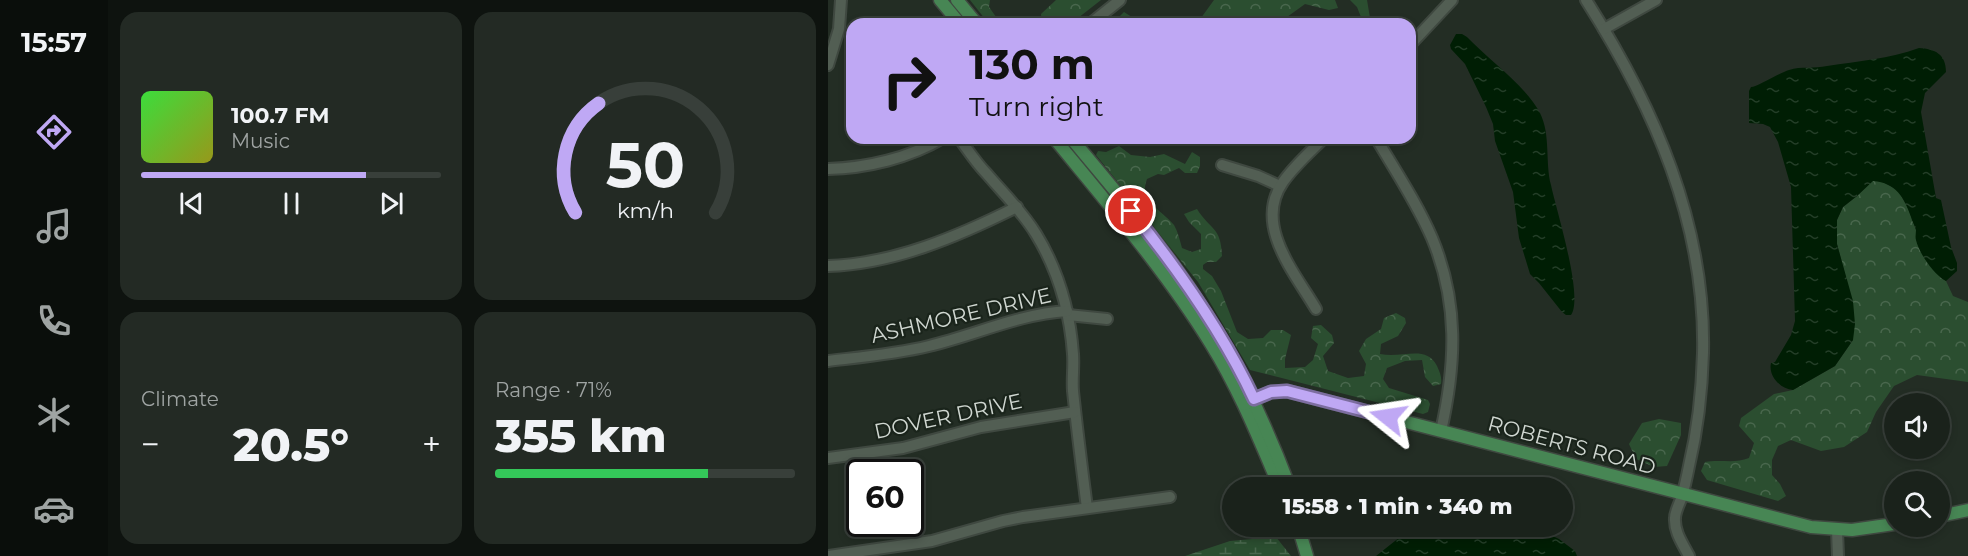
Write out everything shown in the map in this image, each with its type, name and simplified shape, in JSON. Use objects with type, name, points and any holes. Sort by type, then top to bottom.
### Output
[{"type":"main road","points":[[940,0],[955,18]]},
{"type":"main road","points":[[957,0],[972,18]]},
{"type":"main road","points":[[1059,144],[1165,278],[1249,402],[1276,477]]},
{"type":"main road","points":[[1076,144],[1177,270],[1220,337],[1285,477]]},
{"type":"main road","name":"ROBERTS ROAD","points":[[1249,402],[1271,392],[1287,391],[1811,527],[1837,530],[1884,526]]},
{"type":"main road","points":[[1950,514],[1968,510]]},
{"type":"main road","points":[[1301,537],[1307,556]]},
{"type":"street","points":[[828,65],[839,30],[842,0]]},
{"type":"street","points":[[1098,18],[1120,0]]},
{"type":"street","points":[[1416,39],[1452,0]]},
{"type":"street","points":[[1586,0],[1649,110],[1666,149],[1684,205],[1696,260],[1703,323],[1702,382],[1698,424],[1683,494],[1675,516],[1678,535],[1689,556]]},
{"type":"street","points":[[1604,29],[1656,0]]},
{"type":"street","points":[[828,169],[875,164],[930,144]]},
{"type":"street","points":[[964,144],[987,175],[1017,207],[1037,235],[1047,253],[1062,292],[1073,355],[1075,412],[1088,508]]},
{"type":"street","points":[[1316,309],[1275,237],[1272,211],[1280,186],[1318,144]]},
{"type":"street","points":[[1380,144],[1430,232],[1448,291],[1454,343],[1453,363],[1441,431]]},
{"type":"street","points":[[1222,165],[1258,176],[1280,186]]},
{"type":"street","points":[[828,266],[861,262],[911,250],[968,230],[1017,207]]},
{"type":"street","name":"ASHMORE DRIVE","points":[[828,361],[898,352],[961,337],[1042,313],[1067,313],[1107,319]]},
{"type":"street","name":"DOVER DRIVE","points":[[828,458],[903,448],[981,427],[1075,412]]},
{"type":"street","points":[[828,556],[913,545],[950,537],[1003,521],[1170,497]]},
{"type":"street","points":[[1837,530],[1838,556]]},
{"type":"green space","points":[[970,0],[990,0],[989,7],[997,18],[984,18]]},
{"type":"green space","points":[[1056,0],[1101,0],[1078,18],[1041,18],[1041,14]]},
{"type":"green space","points":[[1214,0],[1335,0],[1338,8],[1329,10],[1305,4],[1284,18],[1201,18]]},
{"type":"green space","points":[[1350,0],[1367,0],[1370,18],[1360,18],[1357,7]]},
{"type":"green space","points":[[1124,12],[1133,18],[1118,18]]},
{"type":"green space","points":[[1119,146],[1131,155],[1150,157],[1164,154],[1185,164],[1192,152],[1200,157],[1197,173],[1185,173],[1179,168],[1164,175],[1158,174],[1147,179],[1146,193],[1153,205],[1174,225],[1182,248],[1192,252],[1201,249],[1201,234],[1184,214],[1197,209],[1217,233],[1222,256],[1216,262],[1207,262],[1203,265],[1203,269],[1212,276],[1221,291],[1237,332],[1248,339],[1263,338],[1271,330],[1283,330],[1291,335],[1285,368],[1305,367],[1313,360],[1318,344],[1311,338],[1313,326],[1321,325],[1332,335],[1334,343],[1323,356],[1328,371],[1348,378],[1364,376],[1366,364],[1359,351],[1366,339],[1381,329],[1384,318],[1396,313],[1405,318],[1406,323],[1398,336],[1381,344],[1380,354],[1427,356],[1437,366],[1441,384],[1433,386],[1425,377],[1422,360],[1405,361],[1387,368],[1383,379],[1389,388],[1428,400],[1430,404],[1428,412],[1423,414],[1250,370],[1198,282],[1096,155],[1098,151],[1106,152]]},
{"type":"green space","points":[[1873,180],[1881,181],[1898,190],[1916,230],[1916,240],[1941,278],[1946,281],[1953,296],[1968,302],[1968,382],[1917,375],[1894,386],[1889,393],[1884,393],[1884,400],[1867,432],[1844,447],[1821,451],[1791,440],[1778,446],[1772,460],[1772,475],[1786,496],[1778,501],[1707,480],[1701,471],[1705,462],[1738,461],[1749,458],[1754,443],[1739,426],[1741,418],[1774,394],[1793,390],[1835,366],[1853,340],[1852,301],[1837,244],[1837,220],[1843,207]]},
{"type":"green space","points":[[1659,419],[1681,423],[1681,435],[1667,466],[1654,467],[1636,459],[1629,444],[1642,423]]},
{"type":"green space","points":[[1276,537],[1291,556],[1185,556],[1230,541]]},
{"type":"water","points":[[1456,34],[1467,37],[1506,73],[1526,93],[1540,113],[1546,130],[1551,185],[1572,272],[1574,305],[1571,315],[1562,312],[1530,274],[1519,238],[1513,192],[1495,141],[1493,124],[1465,64],[1451,49],[1450,45]]},
{"type":"water","points":[[1919,48],[1935,51],[1942,57],[1945,66],[1946,72],[1925,93],[1921,112],[1936,198],[1941,200],[1957,271],[1946,281],[1936,273],[1920,251],[1916,239],[1916,228],[1902,197],[1888,185],[1873,181],[1843,207],[1837,220],[1837,244],[1853,301],[1855,324],[1853,340],[1835,366],[1793,390],[1788,389],[1773,377],[1771,363],[1775,362],[1791,335],[1795,321],[1791,187],[1778,142],[1770,127],[1749,123],[1749,91],[1751,87],[1794,69],[1873,59]]},
{"type":"water","points":[[1400,537],[1555,537],[1575,551],[1577,556],[1376,556]]},
{"type":"route","points":[[1131,211],[1196,298],[1254,399],[1279,390],[1287,391],[1388,417]]}]
